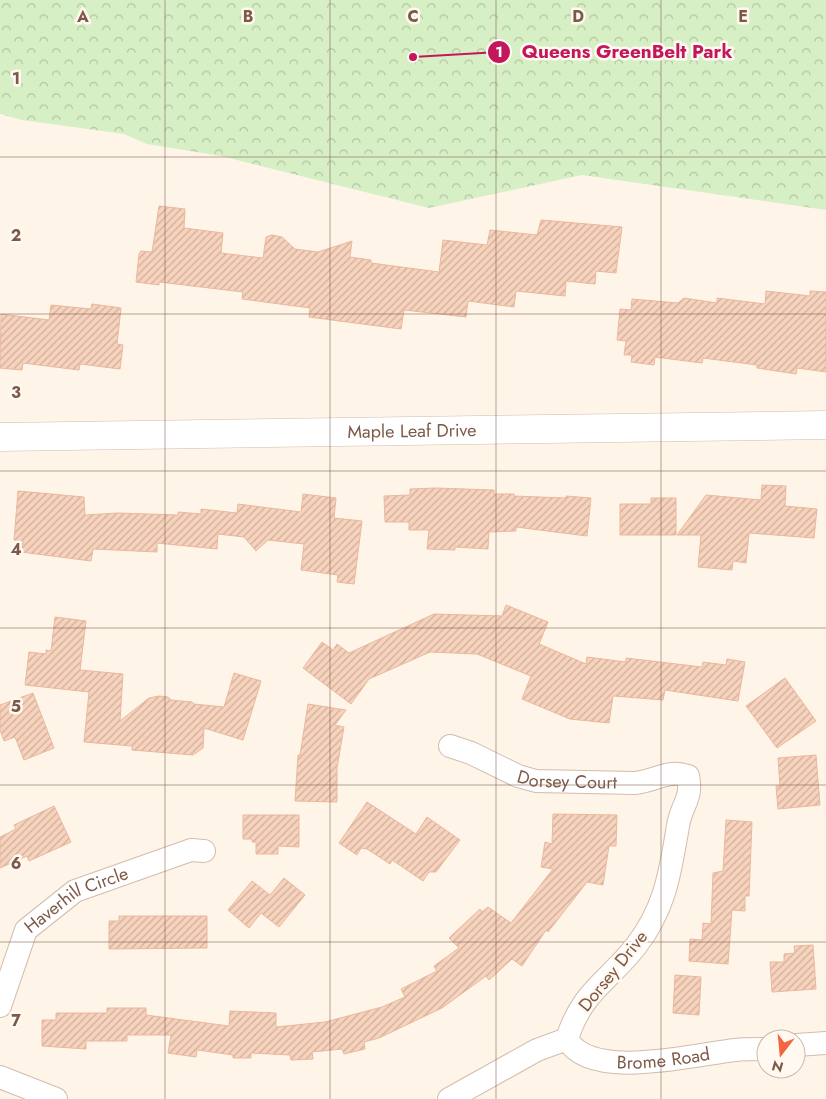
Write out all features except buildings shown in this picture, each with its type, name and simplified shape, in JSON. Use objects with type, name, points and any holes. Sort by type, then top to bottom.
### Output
[{"type":"street","name":"Maple Leaf Drive","points":[[0,437],[826,425]]},
{"type":"street","name":"Dorsey Court","points":[[450,746],[471,752],[518,776],[536,781],[635,783],[647,782],[675,772],[688,776]]},
{"type":"street","name":"Dorsey Drive","points":[[567,1039],[581,1006],[636,946],[664,898],[672,870],[679,820],[691,789],[688,776]]},
{"type":"street","name":"Haverhill Circle","points":[[0,1006],[26,930],[75,891],[191,850],[204,851]]},
{"type":"street","name":"Brome Road","points":[[567,1039],[572,1047],[583,1054],[620,1062],[651,1061],[734,1050],[756,1049]]},
{"type":"street","points":[[448,1099],[537,1050],[567,1039]]},
{"type":"street","points":[[806,1044],[826,1043]]},
{"type":"street","points":[[0,1077],[56,1099]]},
{"type":"green space","points":[[0,0],[826,0],[826,210],[582,175],[429,208],[221,156],[147,144],[124,134],[22,120],[0,114]]},
{"type":"place","name":"Queens GreenBelt Park","points":[[413,57]]}]
